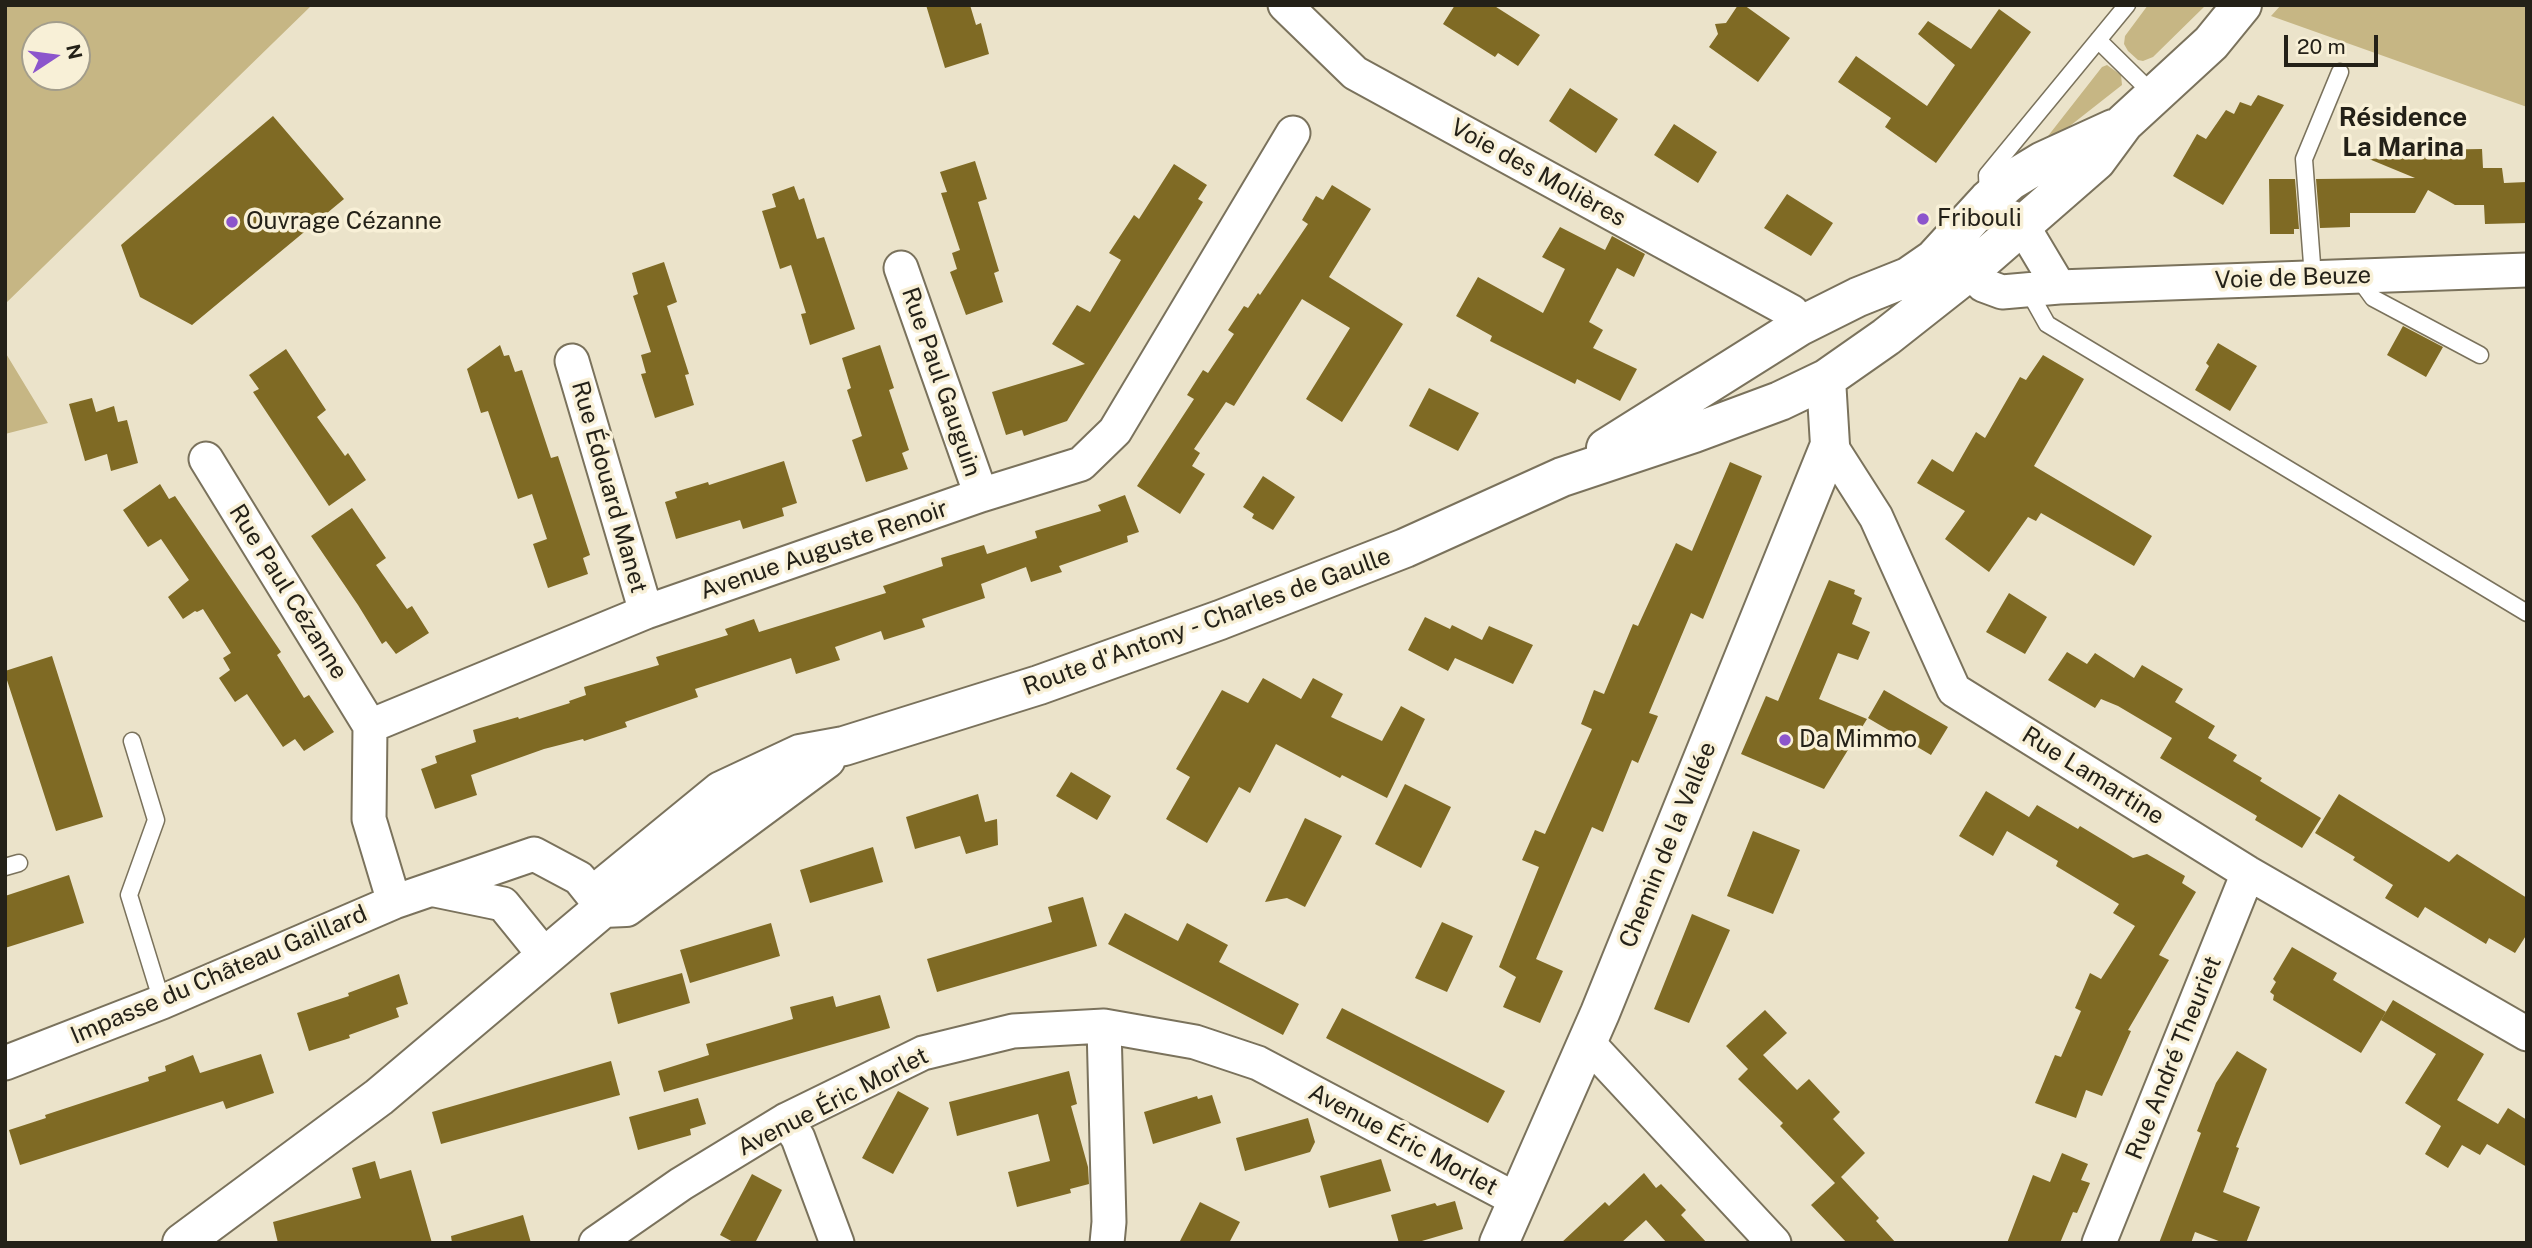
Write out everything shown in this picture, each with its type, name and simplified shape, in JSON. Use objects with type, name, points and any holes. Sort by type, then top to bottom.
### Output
[{"type":"street","name":"Voie des Molières","points":[[1285,5],[1355,73],[1792,312],[1799,327]]},
{"type":"street","name":"Route d'Antony - Charles de Gaulle","points":[[1562,477],[1799,327],[1858,297],[1908,277],[1973,230],[2022,225],[2096,161],[2124,123],[2211,43],[2242,5]]},
{"type":"street","name":"Route d'Antony - Charles de Gaulle","points":[[182,1243],[379,1097],[603,908],[626,906],[844,746],[1039,685],[1220,620],[1405,548],[1562,477],[1694,433],[1823,380],[1886,337],[2010,181],[2043,161],[2124,123]]},
{"type":"street","name":"Avenue Auguste Renoir","points":[[370,726],[646,612],[981,495],[1081,464],[1115,431],[1293,133]]},
{"type":"street","points":[[1973,230],[1995,212],[2013,218],[2022,225],[2043,288]]},
{"type":"street","name":"Voie de Beuze","points":[[1973,230],[1983,285],[2002,292],[2043,288],[2527,270]]},
{"type":"street","name":"Rue Paul Gauguin","points":[[901,268],[981,495]]},
{"type":"street","points":[[1799,327],[1830,330],[1843,350],[1823,380],[1781,358],[1799,327]]},
{"type":"street","name":"Rue Édouard Manet","points":[[572,361],[646,612]]},
{"type":"street","name":"Rue Lamartine","points":[[1823,380],[1830,445],[1875,517],[1954,690],[2248,873],[2527,1034]]},
{"type":"street","name":"Chemin de la Vallée","points":[[1499,1243],[1587,1042],[1830,445]]},
{"type":"street","name":"Rue Paul Cézanne","points":[[206,459],[370,726]]},
{"type":"street","points":[[370,726],[369,818],[394,902]]},
{"type":"street","name":"Impasse du Château Gaillard","points":[[5,1063],[162,1002],[394,902],[534,854],[579,878],[603,908]]},
{"type":"street","name":"Rue André Theuriet","points":[[2099,1243],[2248,873]]},
{"type":"street","points":[[432,889],[503,904],[546,957]]},
{"type":"street","points":[[1104,1026],[1109,1222],[1107,1243]]},
{"type":"street","name":"Avenue Éric Morlet","points":[[596,1243],[681,1184],[786,1120],[923,1053],[1013,1031],[1104,1026],[1195,1042],[1258,1063],[1517,1200]]},
{"type":"street","points":[[1587,1042],[1774,1243]]},
{"type":"street","points":[[786,1120],[798,1138],[837,1243]]},
{"type":"lane","points":[[1973,230],[1987,175],[2127,5]]},
{"type":"lane","points":[[2098,40],[2154,95]]},
{"type":"lane","points":[[2313,278],[2304,159],[2340,72]]},
{"type":"lane","points":[[2357,276],[2373,298],[2480,355]]},
{"type":"lane","points":[[2043,288],[2046,324],[2527,612]]},
{"type":"lane","points":[[132,741],[156,820],[129,895],[162,1002]]},
{"type":"shaded area","points":[[5,5],[312,5],[5,304]]},
{"type":"shaded area","points":[[2148,5],[2206,5],[2153,57],[2143,61],[2138,60],[2124,44],[2125,36]]},
{"type":"shaded area","points":[[2281,5],[2527,5],[2527,107],[2271,16]]},
{"type":"shaded area","points":[[2107,65],[2121,75],[2122,85],[2052,140],[2048,136],[2102,67]]},
{"type":"shaded area","points":[[5,352],[48,423],[5,434]]},
{"type":"building","points":[[926,5],[970,5],[976,25],[981,23],[989,54],[945,68]]},
{"type":"building","points":[[1455,5],[1493,5],[1540,35],[1518,66],[1498,53],[1495,57],[1443,24]]},
{"type":"building","points":[[1738,5],[1744,5],[1790,38],[1758,82],[1709,47],[1718,34],[1715,24],[1726,23]]},
{"type":"building","points":[[1999,9],[2031,32],[1936,163],[1885,127],[1891,118],[1838,82],[1856,56],[1927,106],[1955,65],[1918,34],[1928,21],[1971,49]]},
{"type":"building","points":[[1570,88],[1618,119],[1596,153],[1549,121]]},
{"type":"building","points":[[2258,95],[2284,105],[2223,205],[2173,176],[2197,134],[2206,139],[2226,110],[2234,114],[2240,102],[2251,106]]},
{"type":"building","name":"Ouvrage Cézanne","points":[[273,116],[344,199],[192,325],[140,297],[121,245]]},
{"type":"building","points":[[1674,124],[1717,152],[1698,183],[1654,155]]},
{"type":"building","points":[[2482,149],[2483,168],[2502,168],[2504,183],[2527,182],[2527,223],[2485,224],[2484,205],[2455,205],[2428,190],[2415,213],[2350,213],[2350,227],[2320,228],[2316,179],[2415,178],[2369,159],[2422,156],[2422,150]]},
{"type":"building","points":[[975,161],[987,199],[978,202],[999,271],[994,273],[1003,302],[966,315],[950,272],[957,269],[952,253],[960,250],[941,193],[947,192],[940,172]]},
{"type":"building","points":[[1174,164],[1207,185],[1198,199],[1203,202],[1067,421],[1024,436],[1022,430],[1006,435],[992,392],[1085,364],[1052,344],[1077,305],[1090,312],[1121,260],[1109,253],[1134,215],[1139,219]]},
{"type":"building","points":[[2269,179],[2295,179],[2299,229],[2294,229],[2294,234],[2270,234]]},
{"type":"building","points":[[1332,185],[1371,209],[1329,277],[1403,324],[1342,422],[1306,399],[1350,328],[1302,299],[1234,406],[1226,402],[1194,449],[1200,453],[1192,466],[1205,474],[1180,514],[1137,486],[1194,399],[1187,395],[1203,370],[1208,373],[1234,334],[1228,330],[1244,306],[1248,308],[1258,293],[1260,295],[1308,224],[1302,220],[1316,196],[1323,200]]},
{"type":"building","points":[[794,186],[799,200],[804,198],[817,239],[824,237],[855,329],[810,345],[801,314],[806,313],[791,265],[780,269],[762,211],[776,207],[772,194]]},
{"type":"building","points":[[1787,194],[1833,223],[1811,256],[1764,228]]},
{"type":"building","points":[[1560,227],[1605,250],[1612,236],[1645,254],[1634,277],[1617,268],[1589,322],[1603,330],[1593,348],[1637,369],[1620,401],[1577,379],[1575,384],[1490,341],[1492,336],[1456,316],[1478,277],[1543,313],[1565,269],[1542,257]]},
{"type":"building","points":[[664,262],[677,302],[667,306],[689,374],[685,375],[694,405],[655,418],[641,374],[646,373],[641,355],[651,352],[633,296],[638,294],[632,273]]},
{"type":"building","points":[[2403,326],[2443,347],[2426,377],[2387,355]]},
{"type":"building","points":[[2218,343],[2257,366],[2230,411],[2195,390]]},
{"type":"building","points":[[500,345],[504,356],[509,355],[515,372],[522,370],[551,458],[558,456],[590,555],[583,558],[588,574],[548,588],[533,544],[547,539],[532,494],[518,499],[488,411],[481,413],[467,369]]},
{"type":"building","points":[[880,345],[894,388],[889,390],[909,450],[902,453],[908,469],[866,482],[852,440],[862,436],[847,390],[851,388],[842,358]]},
{"type":"building","points":[[286,349],[326,410],[317,417],[345,456],[348,453],[366,480],[329,506],[253,392],[259,389],[249,375]]},
{"type":"building","points":[[2043,355],[2084,379],[2034,466],[2152,536],[2134,566],[2041,513],[2036,521],[2028,517],[1989,572],[1945,539],[1965,511],[1917,483],[1932,459],[1953,472],[1976,432],[1985,438],[2020,377],[2026,380]]},
{"type":"building","points":[[1429,388],[1479,413],[1458,451],[1409,426]]},
{"type":"building","points":[[92,398],[96,412],[114,406],[118,422],[127,420],[138,463],[111,471],[107,454],[85,461],[69,404]]},
{"type":"building","points":[[784,461],[797,503],[782,508],[784,516],[743,529],[740,520],[676,539],[665,502],[677,498],[675,492],[708,482],[709,485]]},
{"type":"building","points":[[1730,462],[1762,476],[1703,619],[1691,613],[1649,713],[1658,716],[1638,763],[1632,760],[1603,832],[1592,827],[1536,959],[1563,971],[1540,1023],[1503,1007],[1516,977],[1499,967],[1539,867],[1522,860],[1535,830],[1545,834],[1592,729],[1581,724],[1594,690],[1604,694],[1633,624],[1638,626],[1676,543],[1692,551]]},
{"type":"building","points":[[1263,476],[1295,497],[1273,530],[1252,518],[1254,514],[1243,507]]},
{"type":"building","points":[[160,484],[169,499],[175,496],[281,652],[277,655],[304,698],[309,695],[334,732],[304,751],[295,739],[283,747],[247,694],[235,702],[219,678],[230,670],[223,658],[231,653],[203,609],[183,619],[168,597],[189,580],[161,539],[148,547],[123,510]]},
{"type":"building","points":[[1125,495],[1139,532],[1127,536],[1128,542],[1059,566],[1062,572],[1031,582],[1026,567],[981,584],[985,598],[922,619],[925,627],[884,640],[881,631],[835,647],[840,660],[796,674],[791,658],[695,689],[698,697],[625,722],[627,727],[584,741],[583,739],[544,749],[471,775],[477,795],[435,809],[421,769],[437,763],[435,756],[476,742],[473,730],[570,703],[569,701],[586,695],[584,687],[659,665],[656,657],[728,635],[725,629],[754,619],[759,632],[886,593],[883,586],[943,566],[941,558],[984,545],[987,554],[1037,538],[1035,531],[1101,511],[1098,505]]},
{"type":"building","points":[[352,508],[386,558],[376,565],[407,609],[412,606],[429,633],[396,654],[386,641],[382,644],[311,536]]},
{"type":"building","points":[[1829,580],[1855,590],[1854,594],[1862,598],[1852,624],[1870,632],[1858,660],[1838,653],[1819,699],[1867,719],[1824,789],[1741,754],[1766,696],[1778,701]]},
{"type":"building","points":[[2009,593],[2047,617],[2025,654],[1986,632]]},
{"type":"building","points":[[1425,617],[1450,629],[1452,625],[1482,640],[1489,626],[1533,645],[1513,684],[1455,658],[1448,671],[1408,650]]},
{"type":"building","points":[[2067,652],[2087,664],[2095,653],[2134,678],[2142,665],[2183,689],[2175,702],[2215,726],[2208,738],[2237,755],[2233,761],[2262,778],[2260,781],[2321,818],[2302,848],[2255,820],[2257,816],[2160,758],[2172,738],[2118,706],[2101,699],[2095,708],[2048,680]]},
{"type":"building","points":[[52,656],[103,817],[56,831],[5,674],[5,671]]},
{"type":"building","points":[[1263,678],[1301,699],[1313,678],[1343,694],[1331,717],[1382,741],[1401,706],[1425,719],[1387,798],[1342,775],[1340,778],[1276,744],[1250,793],[1239,787],[1207,843],[1166,819],[1190,777],[1176,769],[1222,690],[1248,703]]},
{"type":"building","points":[[1884,690],[1948,727],[1931,755],[1868,718]]},
{"type":"building","points":[[1071,772],[1111,796],[1097,820],[1056,796]]},
{"type":"building","points":[[1405,784],[1451,807],[1421,868],[1375,844]]},
{"type":"building","points":[[1986,791],[2029,817],[2037,805],[2078,829],[2080,826],[2133,858],[2147,854],[2185,876],[2182,883],[2196,892],[2159,955],[2169,960],[2128,1030],[2131,1031],[2102,1096],[2086,1090],[2076,1118],[2035,1103],[2055,1055],[2061,1057],[2081,1011],[2075,1008],[2090,973],[2101,979],[2135,926],[2113,913],[2119,904],[2056,866],[2058,861],[2007,831],[1993,856],[1959,836]]},
{"type":"building","points":[[978,794],[985,822],[997,819],[998,845],[966,854],[960,836],[915,849],[906,817]]},
{"type":"building","points":[[2339,794],[2449,862],[2457,854],[2527,898],[2527,934],[2515,953],[2489,938],[2486,944],[2425,907],[2418,918],[2385,898],[2393,885],[2353,860],[2355,857],[2315,833]]},
{"type":"building","points":[[1305,818],[1342,836],[1305,907],[1287,898],[1265,902]]},
{"type":"building","points":[[1753,831],[1800,850],[1773,914],[1727,896]]},
{"type":"building","points":[[873,847],[883,882],[810,903],[800,870]]},
{"type":"building","points":[[69,875],[84,923],[5,948],[5,896]]},
{"type":"building","points":[[1083,897],[1097,946],[937,992],[927,959],[1052,922],[1048,907]]},
{"type":"building","points":[[1125,913],[1178,941],[1187,923],[1228,945],[1219,962],[1299,1004],[1283,1035],[1108,944]]},
{"type":"building","points":[[1692,914],[1730,930],[1689,1023],[1654,1009]]},
{"type":"building","points":[[1442,922],[1473,936],[1447,992],[1415,978]]},
{"type":"building","points":[[771,923],[780,956],[690,983],[680,950]]},
{"type":"building","points":[[2292,947],[2337,973],[2333,980],[2386,1012],[2361,1053],[2273,1000],[2274,995],[2270,992],[2276,982],[2273,979]]},
{"type":"building","points":[[682,973],[690,1003],[618,1024],[610,993]]},
{"type":"building","points":[[399,974],[408,1004],[396,1008],[399,1017],[349,1035],[350,1038],[309,1051],[297,1013],[349,996],[348,993]]},
{"type":"building","points":[[880,995],[890,1028],[664,1092],[658,1071],[709,1055],[706,1044],[793,1019],[790,1007],[833,996],[836,1007]]},
{"type":"building","points":[[2393,1000],[2484,1054],[2457,1100],[2498,1124],[2508,1108],[2527,1120],[2527,1167],[2487,1144],[2480,1155],[2462,1145],[2448,1168],[2425,1154],[2441,1126],[2405,1103],[2436,1054],[2381,1020]]},
{"type":"building","points":[[1342,1008],[1505,1091],[1488,1123],[1326,1038]]},
{"type":"building","points":[[1765,1010],[1787,1033],[1763,1055],[1797,1090],[1809,1079],[1840,1112],[1833,1119],[1865,1153],[1841,1177],[1879,1218],[1876,1221],[1896,1243],[1847,1243],[1811,1205],[1835,1183],[1780,1126],[1783,1123],[1738,1079],[1748,1069],[1726,1046]]},
{"type":"building","points":[[2237,1051],[2267,1069],[2236,1147],[2239,1148],[2223,1192],[2260,1207],[2246,1243],[2224,1243],[2195,1232],[2191,1243],[2159,1243],[2201,1133],[2197,1131],[2216,1083]]},
{"type":"building","points":[[261,1054],[274,1093],[226,1109],[223,1101],[20,1165],[9,1130],[46,1118],[45,1115],[149,1081],[148,1077],[166,1071],[165,1066],[193,1055],[200,1073]]},
{"type":"building","points":[[611,1061],[620,1095],[441,1144],[432,1112]]},
{"type":"building","points":[[1069,1071],[1077,1104],[1071,1106],[1088,1167],[1089,1184],[1070,1189],[1071,1193],[1017,1207],[1008,1172],[1050,1161],[1038,1114],[957,1136],[949,1102]]},
{"type":"building","points":[[898,1091],[929,1108],[893,1174],[862,1158]]},
{"type":"building","points":[[1212,1095],[1221,1123],[1153,1144],[1144,1112],[1197,1096],[1198,1099]]},
{"type":"building","points":[[698,1098],[706,1124],[690,1129],[691,1135],[638,1150],[629,1117]]},
{"type":"building","points":[[1308,1118],[1315,1142],[1310,1152],[1245,1171],[1236,1138]]},
{"type":"building","points":[[2062,1153],[2088,1164],[2081,1180],[2090,1183],[2077,1213],[2073,1212],[2060,1243],[2007,1243],[2033,1175],[2050,1182]]},
{"type":"building","points":[[1381,1159],[1391,1191],[1329,1208],[1320,1176]]},
{"type":"building","points":[[375,1161],[380,1179],[411,1170],[432,1243],[278,1243],[273,1222],[361,1198],[352,1168]]},
{"type":"building","points":[[1644,1173],[1656,1188],[1661,1184],[1686,1210],[1681,1215],[1707,1243],[1667,1243],[1646,1220],[1621,1243],[1561,1243],[1605,1202],[1609,1206]]},
{"type":"building","points":[[752,1174],[782,1190],[755,1243],[735,1243],[720,1235]]},
{"type":"building","points":[[1455,1201],[1463,1229],[1415,1243],[1399,1243],[1391,1215],[1435,1203],[1437,1206]]},
{"type":"building","points":[[1200,1202],[1240,1222],[1229,1243],[1179,1243]]},
{"type":"building","points":[[523,1215],[531,1243],[452,1243],[451,1236]]},
{"type":"place","name":"Fribouli","points":[[1923,219]]},
{"type":"place","name":"Ouvrage Cézanne","points":[[232,222]]},
{"type":"place","name":"Da Mimmo","points":[[1785,740]]},
{"type":"district","name":"Résidence La Marina","points":[[2403,133]]}]
